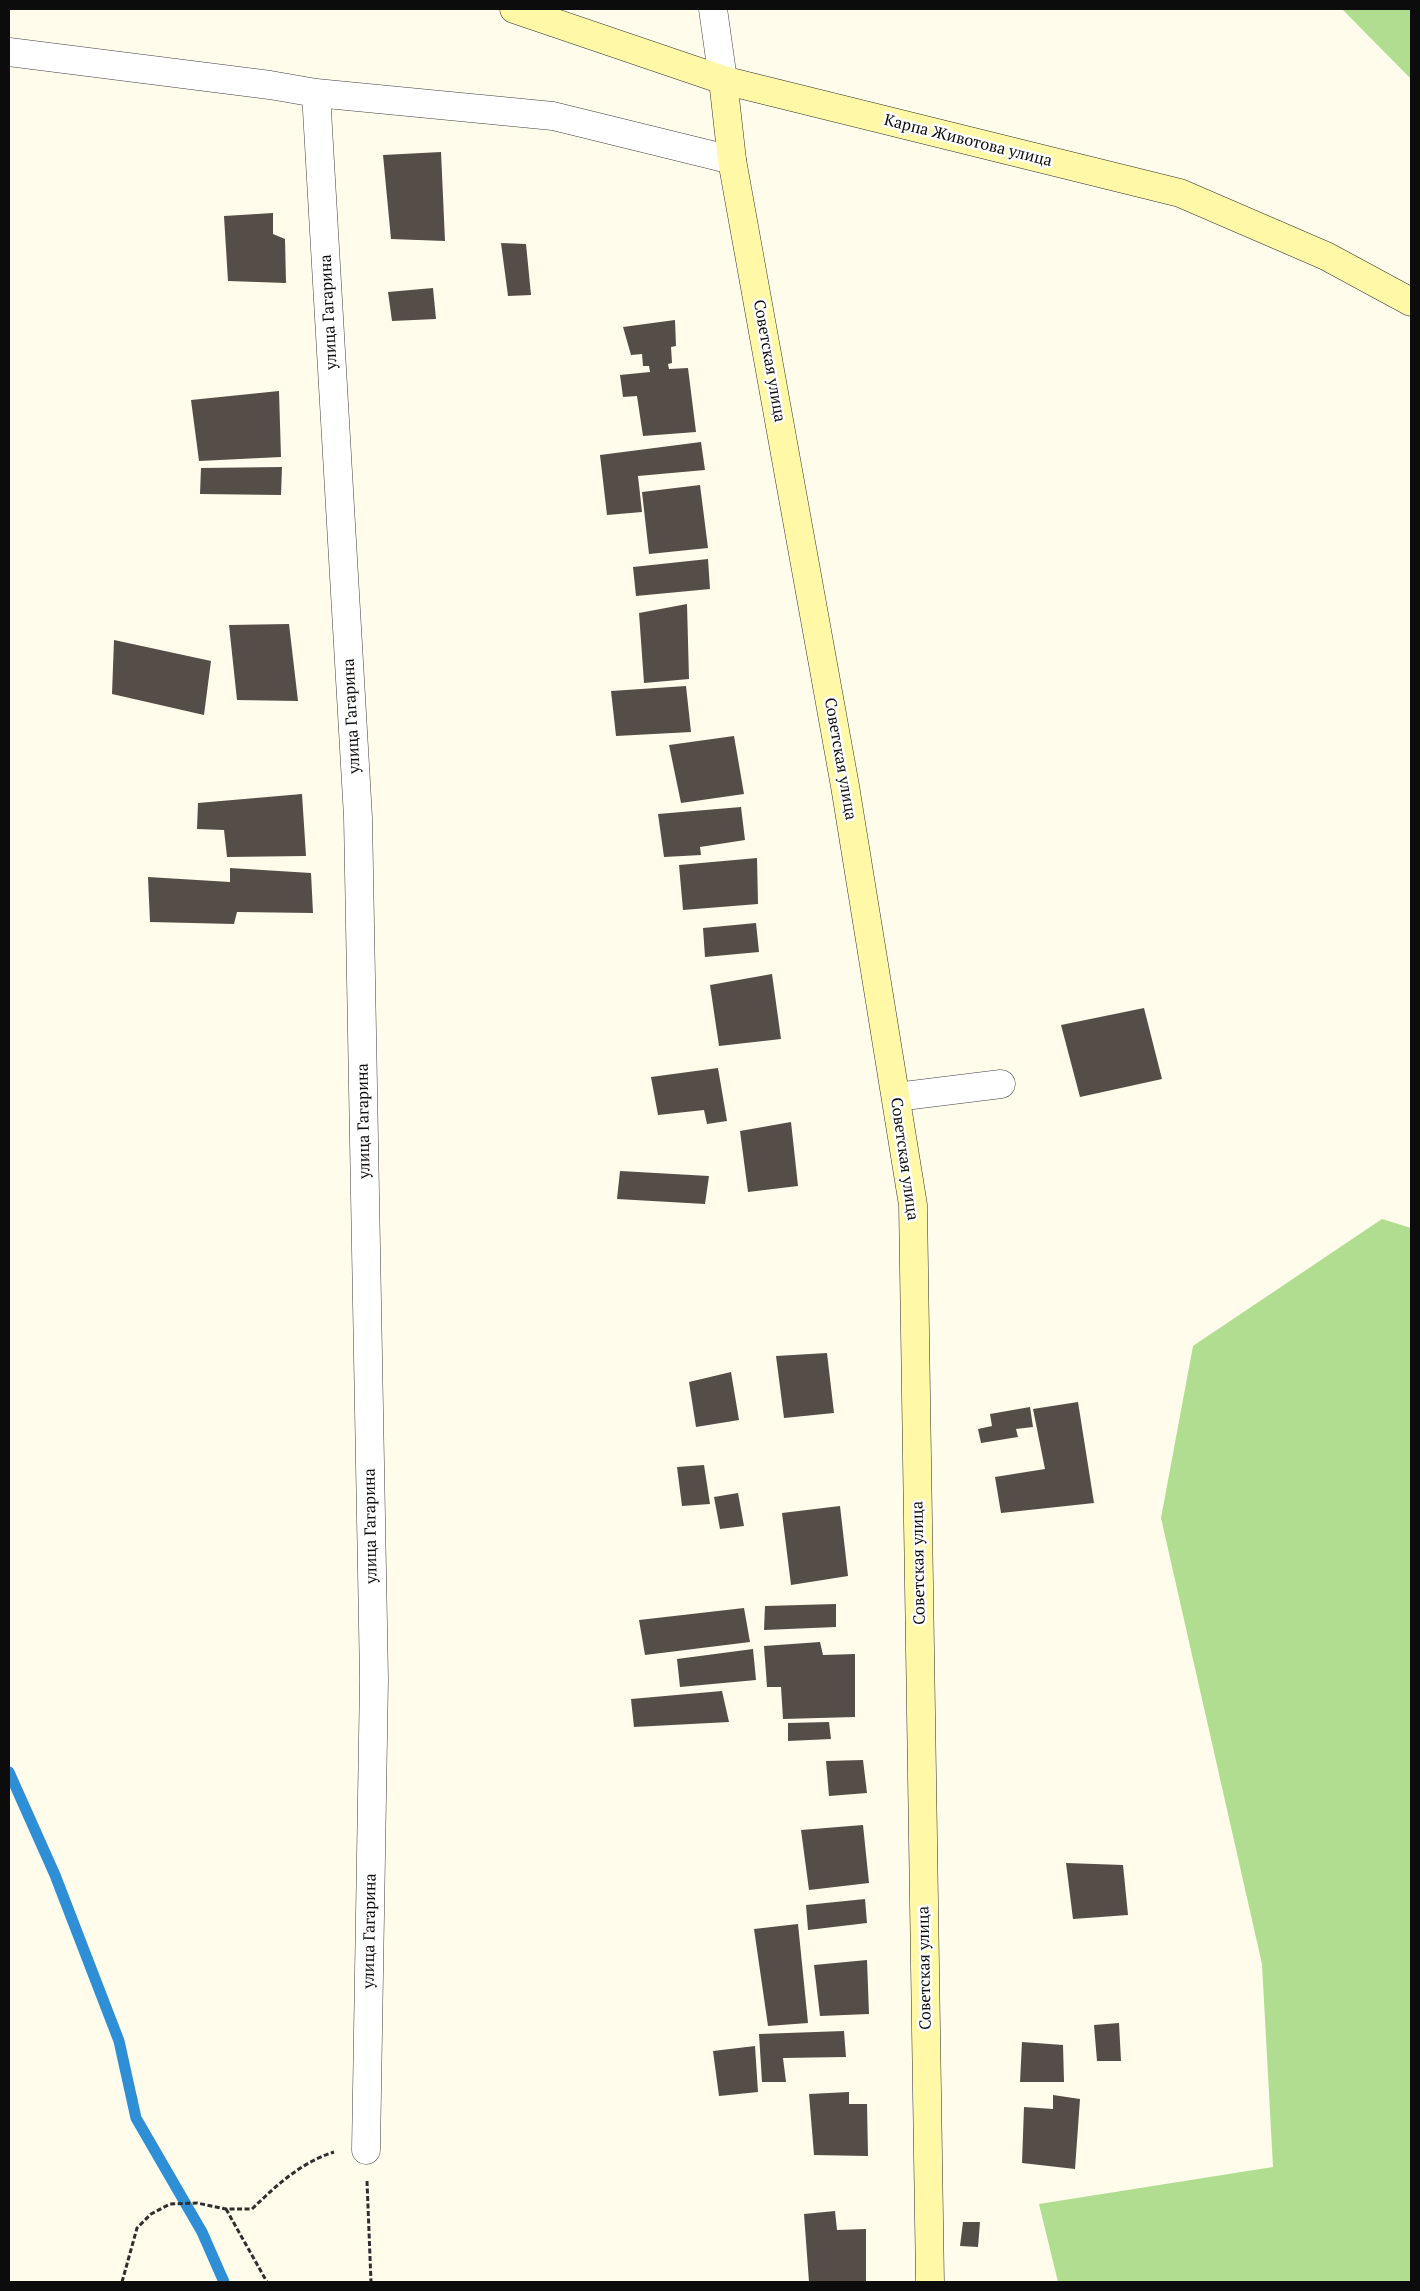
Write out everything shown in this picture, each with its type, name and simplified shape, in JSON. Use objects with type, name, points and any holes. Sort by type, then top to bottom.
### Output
[{"type":"main road","name":"Карпа Животова улица","points":[[514,9],[723,80],[1180,193],[1326,256],[1411,302]]},
{"type":"main road","name":"Советская улица","points":[[723,80],[732,160],[846,786],[913,1205],[930,2282]]},
{"type":"street","points":[[713,9],[723,80]]},
{"type":"street","points":[[9,52],[270,85],[316,93],[554,116],[732,160]]},
{"type":"street","name":"улица Гагарина","points":[[316,93],[358,826],[374,1679],[366,2150]]},
{"type":"street","points":[[896,1097],[1001,1084]]},
{"type":"path","points":[[122,2282],[137,2228],[152,2214],[170,2204],[197,2204],[226,2209],[252,2209],[283,2180],[314,2158],[342,2149],[366,2150],[371,2282]]},
{"type":"path","points":[[226,2209],[267,2282]]},
{"type":"green space","points":[[1342,9],[1411,9],[1411,79]]},
{"type":"green space","points":[[1382,1219],[1411,1228],[1411,2282],[1058,2282],[1039,2204],[1273,2167],[1262,1964],[1161,1518],[1193,1346]]},
{"type":"building","points":[[441,152],[445,241],[391,239],[383,155]]},
{"type":"building","points":[[273,213],[273,234],[285,239],[286,283],[228,281],[224,216]]},
{"type":"building","points":[[501,243],[526,244],[531,295],[508,296]]},
{"type":"building","points":[[433,288],[436,319],[392,321],[388,292]]},
{"type":"building","points":[[675,320],[676,346],[671,347],[672,363],[668,364],[669,369],[688,368],[696,432],[643,436],[637,396],[623,397],[620,375],[650,372],[649,366],[643,366],[642,354],[631,355],[623,327]]},
{"type":"building","points":[[279,391],[281,457],[199,461],[191,400]]},
{"type":"building","points":[[701,442],[705,470],[638,476],[642,512],[607,515],[600,455]]},
{"type":"building","points":[[282,467],[281,495],[200,494],[201,468]]},
{"type":"building","points":[[700,485],[708,548],[649,554],[642,492]]},
{"type":"building","points":[[708,559],[710,589],[636,596],[633,567]]},
{"type":"building","points":[[687,604],[689,679],[644,683],[639,613]]},
{"type":"building","points":[[289,624],[298,701],[237,700],[229,625]]},
{"type":"building","points":[[114,640],[211,661],[204,715],[112,694]]},
{"type":"building","points":[[686,686],[691,732],[616,736],[611,691]]},
{"type":"building","points":[[734,736],[744,794],[681,803],[669,745]]},
{"type":"building","points":[[302,794],[306,856],[227,857],[224,830],[197,829],[198,803]]},
{"type":"building","points":[[741,807],[745,840],[700,847],[701,855],[664,857],[658,814]]},
{"type":"building","points":[[757,858],[758,904],[683,910],[679,865]]},
{"type":"building","points":[[230,868],[311,873],[313,913],[237,912],[234,924],[150,922],[148,877],[230,882]]},
{"type":"building","points":[[756,923],[759,952],[705,957],[703,928]]},
{"type":"building","points":[[772,974],[781,1039],[719,1046],[710,985]]},
{"type":"building","points":[[1144,1008],[1162,1079],[1080,1097],[1061,1025]]},
{"type":"building","points":[[718,1068],[727,1121],[707,1124],[704,1110],[658,1115],[651,1077]]},
{"type":"building","points":[[791,1122],[798,1186],[748,1192],[740,1131]]},
{"type":"building","points":[[620,1171],[709,1176],[705,1204],[617,1199]]},
{"type":"building","points":[[827,1353],[834,1413],[784,1418],[776,1356]]},
{"type":"building","points":[[731,1372],[739,1420],[696,1427],[689,1382]]},
{"type":"building","points":[[1078,1402],[1094,1503],[1001,1513],[995,1477],[1045,1469],[1033,1409]]},
{"type":"building","points":[[1030,1407],[1033,1427],[1016,1429],[1018,1437],[981,1443],[978,1429],[992,1426],[990,1414]]},
{"type":"building","points":[[704,1465],[710,1504],[682,1506],[677,1467]]},
{"type":"building","points":[[738,1493],[744,1526],[720,1529],[714,1497]]},
{"type":"building","points":[[840,1506],[848,1576],[791,1585],[782,1513]]},
{"type":"building","points":[[836,1604],[836,1627],[764,1630],[765,1606]]},
{"type":"building","points":[[744,1608],[750,1642],[645,1655],[639,1620]]},
{"type":"building","points":[[820,1642],[823,1655],[855,1654],[855,1717],[783,1719],[781,1687],[767,1687],[764,1646]]},
{"type":"building","points":[[753,1649],[756,1680],[680,1687],[677,1659]]},
{"type":"building","points":[[722,1691],[729,1722],[634,1727],[631,1699]]},
{"type":"building","points":[[829,1722],[831,1739],[788,1741],[788,1723]]},
{"type":"building","points":[[863,1760],[867,1793],[829,1796],[826,1761]]},
{"type":"building","points":[[863,1825],[869,1883],[809,1890],[801,1830]]},
{"type":"building","points":[[1066,1863],[1123,1865],[1128,1915],[1073,1919]]},
{"type":"building","points":[[865,1899],[867,1923],[808,1930],[806,1905]]},
{"type":"building","points":[[798,1924],[808,2023],[768,2026],[754,1929]]},
{"type":"building","points":[[867,1960],[869,2014],[820,2016],[814,1965]]},
{"type":"building","points":[[1119,2023],[1121,2061],[1097,2061],[1094,2025]]},
{"type":"building","points":[[844,2031],[846,2057],[783,2058],[786,2082],[762,2082],[759,2034]]},
{"type":"building","points":[[1022,2042],[1063,2045],[1064,2082],[1020,2082]]},
{"type":"building","points":[[755,2046],[758,2092],[719,2096],[713,2051]]},
{"type":"building","points":[[849,2092],[849,2104],[867,2104],[868,2156],[814,2155],[809,2094]]},
{"type":"building","points":[[1053,2095],[1080,2099],[1075,2169],[1022,2163],[1024,2107],[1053,2109]]},
{"type":"building","points":[[835,2211],[837,2230],[866,2229],[866,2282],[809,2282],[804,2214]]},
{"type":"building","points":[[963,2222],[980,2222],[978,2247],[960,2246]]},
{"type":"waterway","points":[[9,1772],[55,1875],[119,2041],[136,2118],[202,2232],[224,2282]]}]
